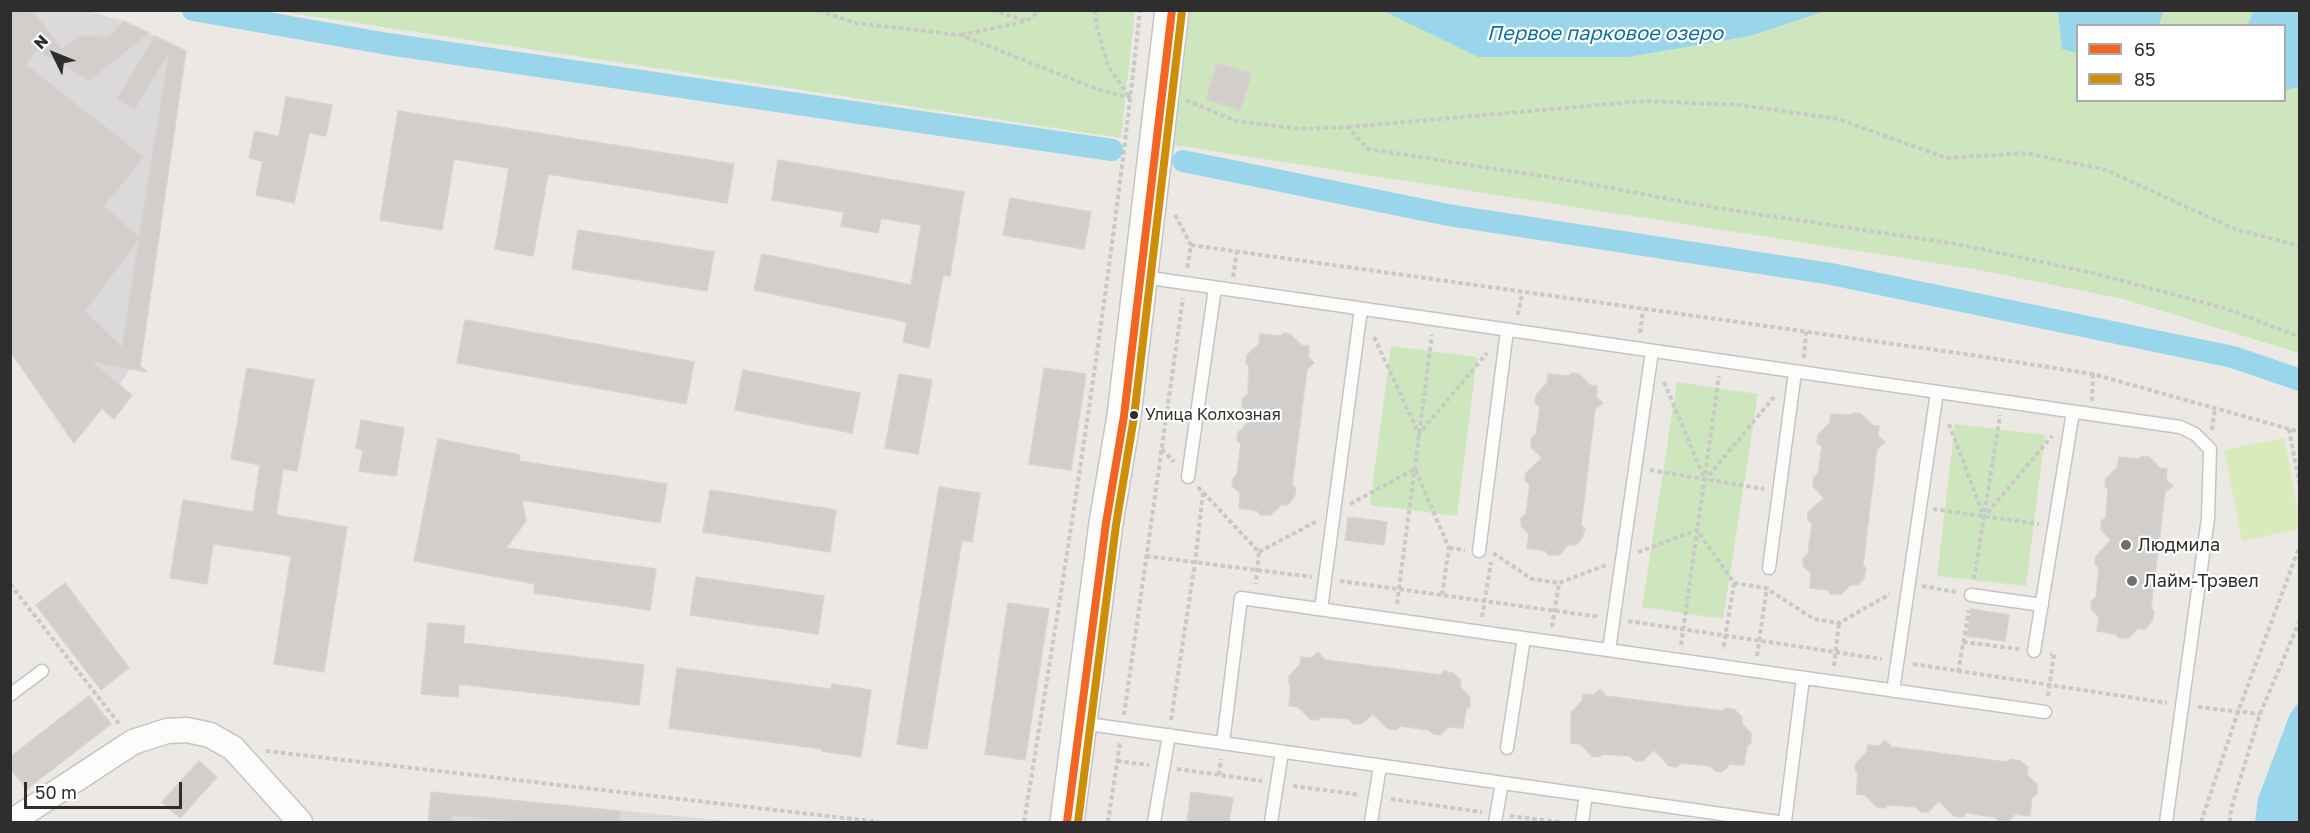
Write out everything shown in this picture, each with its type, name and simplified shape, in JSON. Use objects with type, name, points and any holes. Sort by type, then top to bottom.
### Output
[{"type":"main road","points":[[1067,822],[1142,277],[1136,192],[1151,98],[1172,10]]},
{"type":"street","points":[[11,822],[133,742],[167,731],[187,730],[210,735],[233,748],[300,822]]},
{"type":"lane","points":[[1142,277],[2180,427],[2195,434],[2210,448],[2208,518],[2166,822]]},
{"type":"lane","points":[[1188,477],[1215,288]]},
{"type":"lane","points":[[1321,609],[1361,309]]},
{"type":"lane","points":[[1479,551],[1511,331]]},
{"type":"lane","points":[[1609,650],[1652,351]]},
{"type":"lane","points":[[1769,568],[1799,372]]},
{"type":"lane","points":[[1893,691],[1937,392]]},
{"type":"lane","points":[[2034,651],[2073,412]]},
{"type":"lane","points":[[1971,595],[2042,605]]},
{"type":"lane","points":[[1222,743],[1241,598],[2045,712]]},
{"type":"lane","points":[[1507,748],[1524,638]]},
{"type":"lane","points":[[10,695],[42,671]]},
{"type":"lane","points":[[1785,822],[1803,678]]},
{"type":"lane","points":[[1080,723],[1778,822]]},
{"type":"lane","points":[[1154,822],[1169,735]]},
{"type":"lane","points":[[1271,822],[1282,752]]},
{"type":"lane","points":[[1371,822],[1380,766]]},
{"type":"lane","points":[[1496,818],[1502,783]]},
{"type":"lane","points":[[1582,822],[1586,795]]},
{"type":"path","points":[[819,10],[855,23],[960,35],[1097,89],[1151,98],[1236,120],[1300,129],[1348,127],[1644,101],[1740,105],[1838,119],[1947,158],[2026,153],[2106,170],[2235,229],[2300,246]]},
{"type":"path","points":[[992,10],[1027,21]]},
{"type":"path","points":[[960,35],[1027,21],[1041,10]]},
{"type":"path","points":[[1095,10],[1096,24],[1108,66],[1151,98]]},
{"type":"path","points":[[1024,822],[1073,519],[1136,192],[1151,98],[1140,10]]},
{"type":"path","points":[[1348,127],[1368,148],[1579,182],[1717,208],[1957,244],[2092,273],[2227,309],[2300,337]]},
{"type":"path","points":[[1108,822],[1191,245],[2093,374],[2300,432]]},
{"type":"path","points":[[1231,290],[1237,250]]},
{"type":"path","points":[[1419,434],[1511,331],[1522,292]]},
{"type":"path","points":[[1361,309],[1419,434]]},
{"type":"path","points":[[1638,349],[1643,310]]},
{"type":"path","points":[[1394,620],[1434,319]]},
{"type":"path","points":[[1705,480],[1799,372],[1806,332]]},
{"type":"path","points":[[1652,351],[1705,480]]},
{"type":"path","points":[[1679,660],[1721,361]]},
{"type":"path","points":[[2091,415],[2093,374]]},
{"type":"path","points":[[1937,392],[1984,517]]},
{"type":"path","points":[[1958,672],[2002,402]]},
{"type":"path","points":[[1984,517],[2073,412]]},
{"type":"path","points":[[2289,429],[2300,487]]},
{"type":"path","points":[[1162,449],[1259,552],[1254,600]]},
{"type":"path","points":[[1635,468],[1779,491]]},
{"type":"path","points":[[1415,469],[1449,548],[1442,595]]},
{"type":"path","points":[[1169,735],[1196,563],[1203,494]]},
{"type":"path","points":[[1920,507],[2054,526]]},
{"type":"path","points":[[1698,530],[1734,583],[1721,666]]},
{"type":"path","points":[[2201,822],[2238,712],[2300,545]]},
{"type":"path","points":[[1480,632],[1492,553],[1532,579],[1559,583]]},
{"type":"path","points":[[1146,556],[1613,619],[2183,706],[2260,714]]},
{"type":"path","points":[[1755,671],[1769,568]]},
{"type":"path","points":[[1734,583],[1766,588],[1814,619],[1839,623],[1909,584],[1971,595]]},
{"type":"path","points":[[10,584],[133,742]]},
{"type":"path","points":[[2230,822],[2231,809],[2260,714],[2300,620]]},
{"type":"path","points":[[1832,682],[1839,623]]},
{"type":"path","points":[[233,748],[879,822]]},
{"type":"path","points":[[1117,761],[1375,797],[1496,818],[1560,822]]},
{"type":"shaded area","points":[[10,11],[87,11],[124,21],[186,51],[140,371],[130,369],[120,384],[132,395],[114,419],[102,409],[74,443],[11,351]]},
{"type":"shaded area","points":[[431,792],[738,822],[428,822]]},
{"type":"green space","points":[[277,11],[1135,11],[1121,138]]},
{"type":"green space","points":[[1190,11],[2299,11],[2299,353],[2123,299],[1974,269],[1174,145]]},
{"type":"green space","points":[[1391,346],[1477,357],[1457,516],[1370,505]]},
{"type":"green space","points":[[1677,382],[1758,394],[1723,619],[1642,607]]},
{"type":"green space","points":[[1955,424],[2045,435],[2026,586],[1937,576]]},
{"type":"green space","points":[[2284,438],[2299,529],[2242,541],[2224,450]]},
{"type":"water","points":[[2058,10],[2163,11],[2159,24],[2076,24],[2076,53],[2062,49]]},
{"type":"water","name":"Первое парковое озеро","points":[[1384,11],[1825,11],[1750,36],[1628,57],[1478,57]]},
{"type":"water","points":[[2254,11],[2299,11],[2299,87],[2286,90],[2286,24],[2248,24]]},
{"type":"water","points":[[2299,702],[2299,822],[2255,822],[2258,798],[2290,714]]},
{"type":"building","points":[[10,10],[25,10],[35,14],[62,49],[80,36],[109,37],[124,21],[149,33],[89,81],[37,50],[26,65],[144,157],[104,206],[139,237],[169,52],[135,109],[117,99],[155,36],[186,51],[140,366],[147,372],[92,362],[132,395],[114,419],[102,408],[74,443],[10,351]],"holes":[[[139,239],[122,347],[85,311]]]},
{"type":"building","points":[[1217,63],[1252,74],[1240,110],[1206,99]]},
{"type":"building","points":[[286,97],[332,105],[326,136],[309,133],[294,203],[256,195],[263,161],[249,158],[255,131],[279,137]]},
{"type":"building","points":[[398,111],[734,164],[727,203],[548,174],[533,256],[495,249],[509,168],[454,159],[442,230],[380,220]]},
{"type":"building","points":[[778,160],[964,192],[950,276],[943,275],[929,348],[903,342],[907,322],[754,290],[762,254],[911,285],[921,225],[881,218],[878,233],[841,226],[844,212],[772,200]]},
{"type":"building","points":[[1010,198],[1091,212],[1084,249],[1003,235]]},
{"type":"building","points":[[578,230],[714,252],[707,291],[572,269]]},
{"type":"building","points":[[465,320],[694,362],[686,404],[457,363]]},
{"type":"building","points":[[1284,333],[1290,334],[1301,345],[1309,346],[1308,357],[1314,363],[1307,369],[1292,485],[1296,489],[1294,498],[1287,505],[1281,505],[1270,515],[1261,515],[1258,511],[1239,508],[1240,493],[1232,486],[1237,474],[1241,444],[1237,441],[1238,433],[1253,417],[1242,406],[1242,399],[1248,394],[1247,355],[1259,344],[1260,334],[1281,336]]},
{"type":"building","points":[[247,368],[314,380],[297,471],[283,469],[276,515],[347,527],[324,672],[274,664],[291,556],[213,544],[207,584],[170,578],[183,500],[253,512],[260,465],[231,459]]},
{"type":"building","points":[[1044,368],[1086,374],[1071,470],[1029,464]]},
{"type":"building","points":[[743,370],[860,393],[852,433],[735,410]]},
{"type":"building","points":[[1572,373],[1579,374],[1590,385],[1597,386],[1596,397],[1603,403],[1595,409],[1581,525],[1585,529],[1582,538],[1576,545],[1568,545],[1559,555],[1549,555],[1546,551],[1527,548],[1529,534],[1521,526],[1521,518],[1526,514],[1530,485],[1525,481],[1526,473],[1542,458],[1531,447],[1531,439],[1536,434],[1540,407],[1535,403],[1536,395],[1547,383],[1548,374],[1569,376]]},
{"type":"building","points":[[899,374],[932,380],[918,454],[885,448]]},
{"type":"building","points":[[1831,414],[1851,415],[1861,414],[1872,425],[1879,426],[1878,436],[1885,442],[1877,449],[1863,565],[1866,569],[1864,578],[1858,585],[1850,585],[1841,594],[1831,594],[1828,590],[1810,588],[1811,573],[1803,566],[1803,558],[1808,554],[1812,524],[1808,520],[1808,512],[1824,498],[1813,486],[1813,479],[1818,474],[1822,446],[1817,443],[1818,435],[1830,423]]},
{"type":"building","points":[[361,420],[404,428],[396,476],[359,471],[363,450],[356,448]]},
{"type":"building","points":[[438,439],[520,455],[519,461],[667,484],[660,523],[522,500],[526,521],[506,548],[656,569],[650,610],[534,593],[535,584],[414,561]]},
{"type":"building","points":[[2142,456],[2149,457],[2160,468],[2167,469],[2166,480],[2173,486],[2165,492],[2151,608],[2154,612],[2152,621],[2145,629],[2138,628],[2129,638],[2119,638],[2116,634],[2097,631],[2099,617],[2091,609],[2091,602],[2096,597],[2099,568],[2095,564],[2096,556],[2111,540],[2101,530],[2101,522],[2106,517],[2108,489],[2105,486],[2106,478],[2117,468],[2119,457],[2139,459]]},
{"type":"building","points":[[939,487],[980,493],[972,542],[962,540],[927,749],[897,744]]},
{"type":"building","points":[[710,490],[836,510],[830,552],[703,532]]},
{"type":"building","points":[[1348,517],[1387,522],[1384,545],[1345,540]]},
{"type":"building","points":[[696,577],[824,596],[818,634],[690,615]]},
{"type":"building","points":[[65,583],[129,668],[101,690],[36,605]]},
{"type":"building","points":[[1008,603],[1049,609],[1025,760],[985,754]]},
{"type":"building","points":[[1971,609],[2009,615],[2005,641],[1967,636]]},
{"type":"building","points":[[428,623],[465,626],[463,643],[644,665],[639,705],[459,684],[458,697],[421,694]]},
{"type":"building","points":[[1318,652],[1325,660],[1440,675],[1444,671],[1453,673],[1461,680],[1460,687],[1470,697],[1470,707],[1466,709],[1463,728],[1448,727],[1441,735],[1433,734],[1429,730],[1400,726],[1396,730],[1388,729],[1373,714],[1361,724],[1354,724],[1349,719],[1321,717],[1318,720],[1310,719],[1298,707],[1289,706],[1291,686],[1289,676],[1300,665],[1301,657],[1312,658]]},
{"type":"building","points":[[677,668],[831,689],[832,684],[871,690],[861,757],[822,751],[822,749],[669,728]]},
{"type":"building","points":[[1600,689],[1606,696],[1722,711],[1726,708],[1735,710],[1742,717],[1742,724],[1751,733],[1751,743],[1747,746],[1744,765],[1730,764],[1722,772],[1715,771],[1710,766],[1681,763],[1677,767],[1669,766],[1654,750],[1643,761],[1635,761],[1630,756],[1603,754],[1599,757],[1592,756],[1580,744],[1571,743],[1571,713],[1582,701],[1583,694],[1593,695]]},
{"type":"building","points":[[89,696],[111,724],[27,789],[10,768],[10,757]]},
{"type":"building","points":[[1885,740],[1892,747],[2007,762],[2011,759],[2020,761],[2028,767],[2027,775],[2037,784],[2037,794],[2032,797],[2030,816],[2015,814],[2008,822],[2000,822],[1995,817],[1966,813],[1963,817],[1954,816],[1939,801],[1928,812],[1921,812],[1916,807],[1888,805],[1885,808],[1877,807],[1865,795],[1856,794],[1858,773],[1855,770],[1856,763],[1867,752],[1868,745],[1879,746]]},
{"type":"building","points":[[199,761],[217,777],[180,818],[162,802]]},
{"type":"building","points":[[431,792],[620,811],[620,822],[520,822],[452,815],[451,822],[428,822]]},
{"type":"building","points":[[1191,792],[1233,798],[1229,822],[1187,822]]},
{"type":"waterway","points":[[193,10],[388,44],[1112,150]]},
{"type":"waterway","points":[[1183,161],[1448,215],[1831,274],[2233,357],[2300,380]]},
{"type":"transit line","name":"65","points":[[1067,822],[1106,523],[1124,416],[1172,10]]},
{"type":"transit line","name":"85","points":[[1078,822],[1116,525],[1134,417],[1182,11]]},
{"type":"place","name":"Улица Колхозная","points":[[1134,415]]},
{"type":"place","name":"Людмила","points":[[2126,545]]},
{"type":"place","name":"Лайм-Трэвел","points":[[2132,581]]}]
